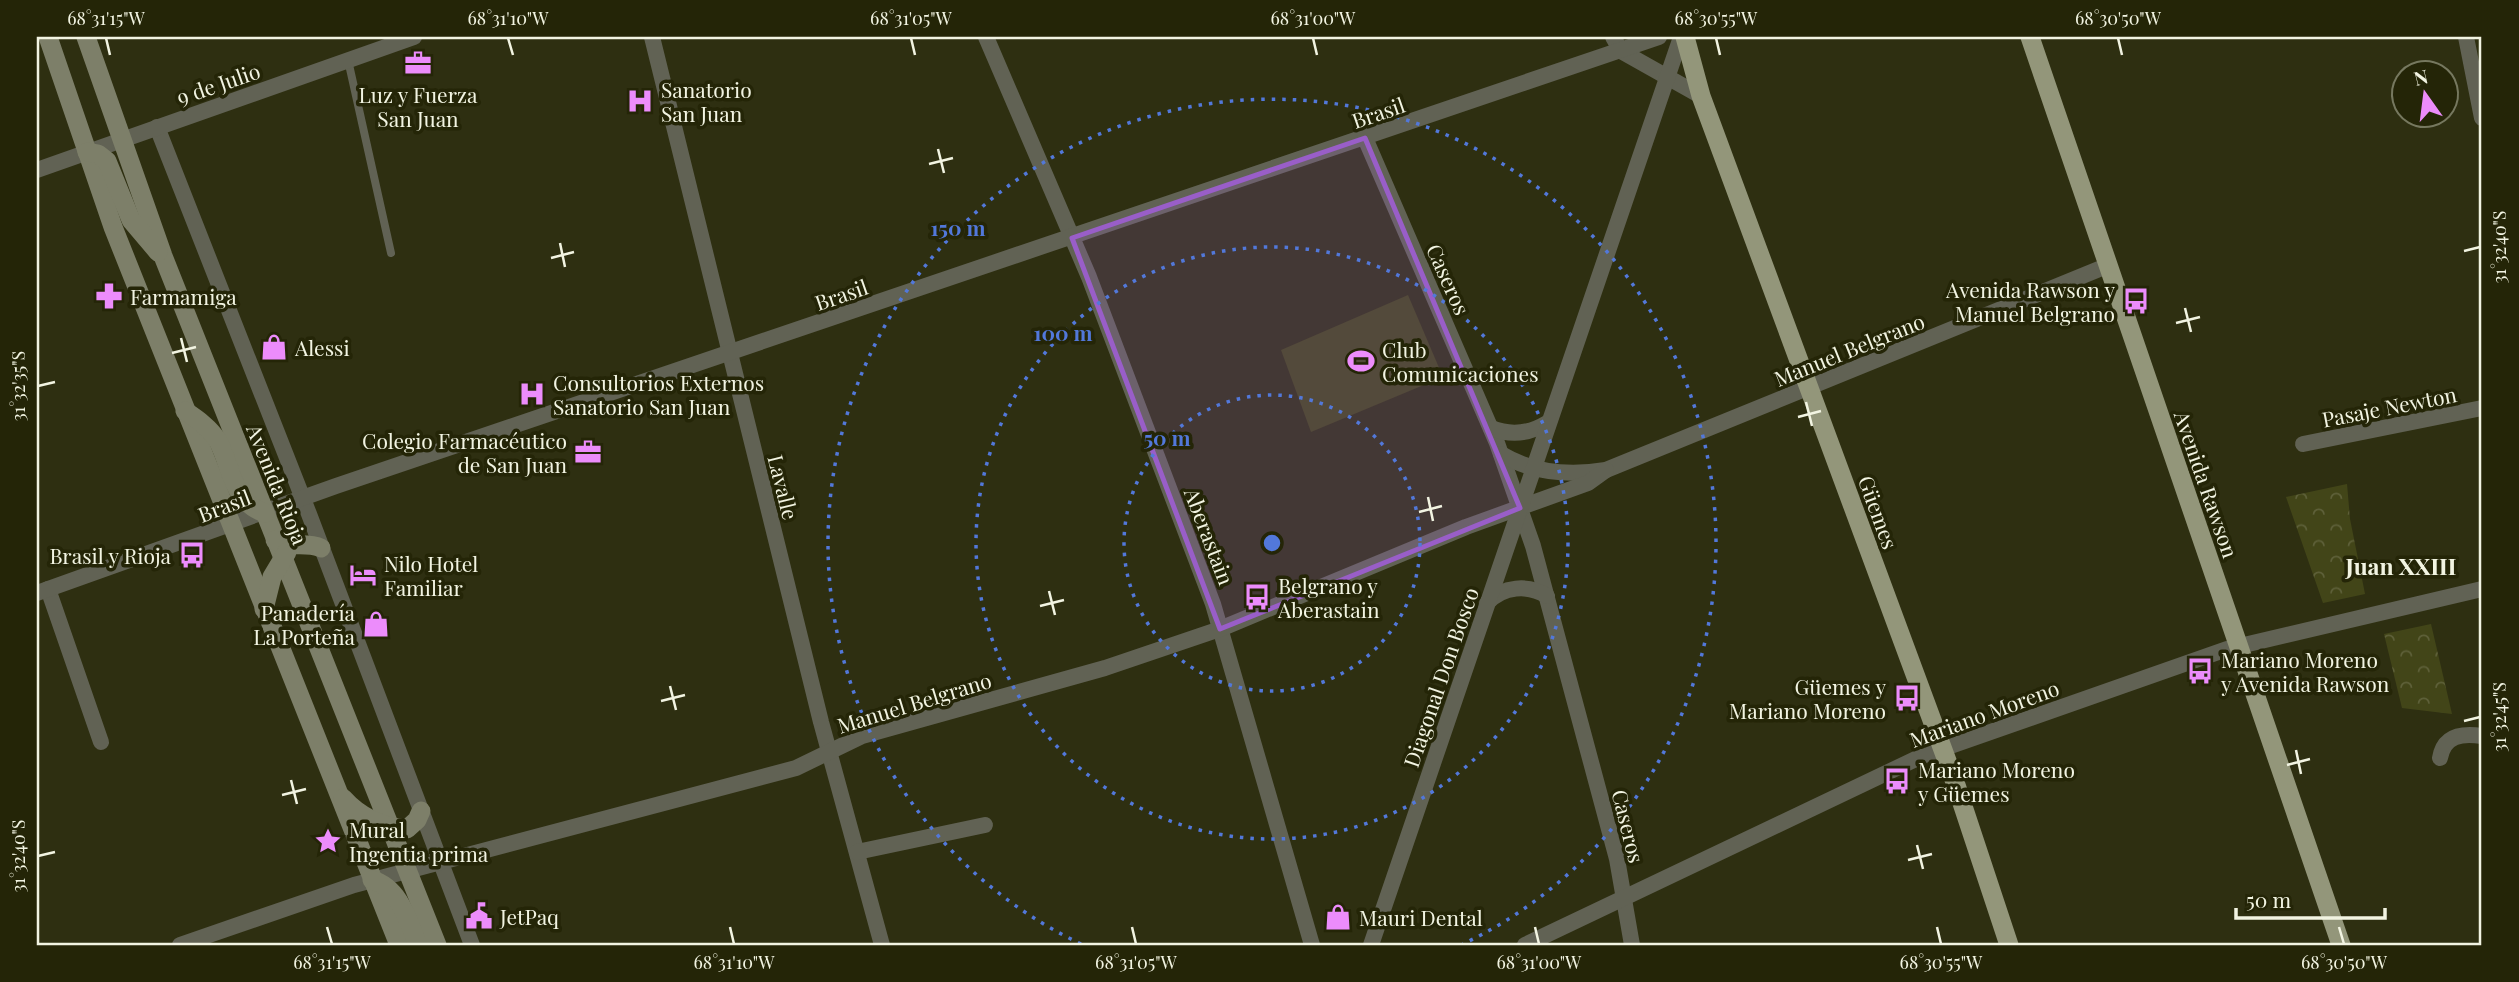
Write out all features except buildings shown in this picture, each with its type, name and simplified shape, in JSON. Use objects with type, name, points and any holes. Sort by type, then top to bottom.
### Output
[{"type":"main road","points":[[48,37],[113,227],[399,945]]},
{"type":"main road","name":"Avenida Rioja","points":[[86,37],[163,256],[265,513],[283,548],[398,827],[399,851],[437,945]]},
{"type":"main road","name":"Güemes","points":[[1683,37],[1701,96],[1942,749],[2009,945]]},
{"type":"main road","name":"Avenida Rawson","points":[[2030,37],[2342,945]]},
{"type":"main road","points":[[87,152],[99,154],[107,161],[136,229],[163,256]]},
{"type":"main road","points":[[184,410],[218,442],[244,500],[265,513]]},
{"type":"main road","points":[[264,609],[269,583],[283,548],[305,544],[321,548]]},
{"type":"main road","points":[[335,787],[360,813],[398,827],[418,820],[421,811]]},
{"type":"main road","points":[[372,880],[383,885],[398,901],[418,945]]},
{"type":"street","name":"9 de Julio","points":[[37,170],[414,37]]},
{"type":"street","name":"Lavalle","points":[[652,37],[829,752],[882,945]]},
{"type":"street","name":"Aberastain","points":[[986,37],[1094,290],[1220,629],[1312,945]]},
{"type":"street","name":"Brasil","points":[[42,591],[303,499],[1365,138],[1617,44],[1659,37]]},
{"type":"street","name":"Diagonal Don Bosco","points":[[1371,945],[1547,423],[1683,37]]},
{"type":"street","points":[[2466,37],[2482,118]]},
{"type":"street","points":[[1617,44],[1701,96]]},
{"type":"street","name":"Avenida Rioja","points":[[158,127],[472,945]]},
{"type":"street","name":"Caseros","points":[[1365,138],[1491,428],[1520,508],[1547,596],[1617,859],[1632,945]]},
{"type":"street","name":"Manuel Belgrano","points":[[180,945],[213,940],[372,880],[796,768],[862,736],[1105,668],[1220,629],[1466,527],[1588,482],[1606,470],[2109,265]]},
{"type":"street","name":"Pasaje Newton","points":[[2303,444],[2482,408]]},
{"type":"street","points":[[1491,428],[1517,433],[1533,430],[1547,423]]},
{"type":"street","name":"Manuel Belgrano","points":[[1501,454],[1533,467],[1571,474],[1606,470]]},
{"type":"street","points":[[1487,603],[1499,593],[1516,588],[1534,590],[1547,596]]},
{"type":"street","name":"Mariano Moreno","points":[[1525,945],[1942,749],[2239,646],[2482,589]]},
{"type":"street","points":[[42,591],[102,741]]},
{"type":"street","points":[[2440,758],[2444,745],[2455,736],[2482,736]]},
{"type":"street","points":[[857,852],[985,825]]},
{"type":"lane","points":[[348,60],[391,253]]},
{"type":"highlighted area","points":[[1365,138],[1520,508],[1220,629],[1072,238]]},
{"type":"green space","name":"Club Comunicaciones","points":[[1408,295],[1443,377],[1311,432],[1281,350]]},
{"type":"green space","points":[[2347,484],[2350,519],[2365,594],[2323,603],[2286,497]]},
{"type":"green space","points":[[2431,624],[2452,714],[2402,708],[2384,634]]},
{"type":"place","name":"Luz y Fuerza San Juan","points":[[418,63]]},
{"type":"place","name":"Sanatorio San Juan","points":[[640,101]]},
{"type":"place","name":"Farmamiga","points":[[109,296]]},
{"type":"place","name":"Avenida Rawson y Manuel Belgrano","points":[[2136,301]]},
{"type":"place","name":"Alessi","points":[[274,347]]},
{"type":"place","name":"Club Comunicaciones","points":[[1361,361]]},
{"type":"place","name":"Consultorios Externos Sanatorio San Juan","points":[[532,394]]},
{"type":"place","name":"Colegio Farmacéutico de San Juan","points":[[588,452]]},
{"type":"place","name":"Brasil y Rioja","points":[[192,555]]},
{"type":"place","name":"Nilo Hotel Familiar","points":[[363,575]]},
{"type":"place","name":"Belgrano y Aberastain","points":[[1257,597]]},
{"type":"place","name":"Panadería La Porteña","points":[[376,624]]},
{"type":"place","name":"Mariano Moreno y Avenida Rawson","points":[[2200,671]]},
{"type":"place","name":"Güemes y Mariano Moreno","points":[[1907,698]]},
{"type":"place","name":"Mariano Moreno y Güemes","points":[[1897,781]]},
{"type":"place","name":"Mural Ingentia prima","points":[[328,841]]},
{"type":"place","name":"JetPaq","points":[[479,916]]},
{"type":"place","name":"Mauri Dental","points":[[1338,917]]},
{"type":"district","name":"Juan XXIII","points":[[2401,565]]}]
